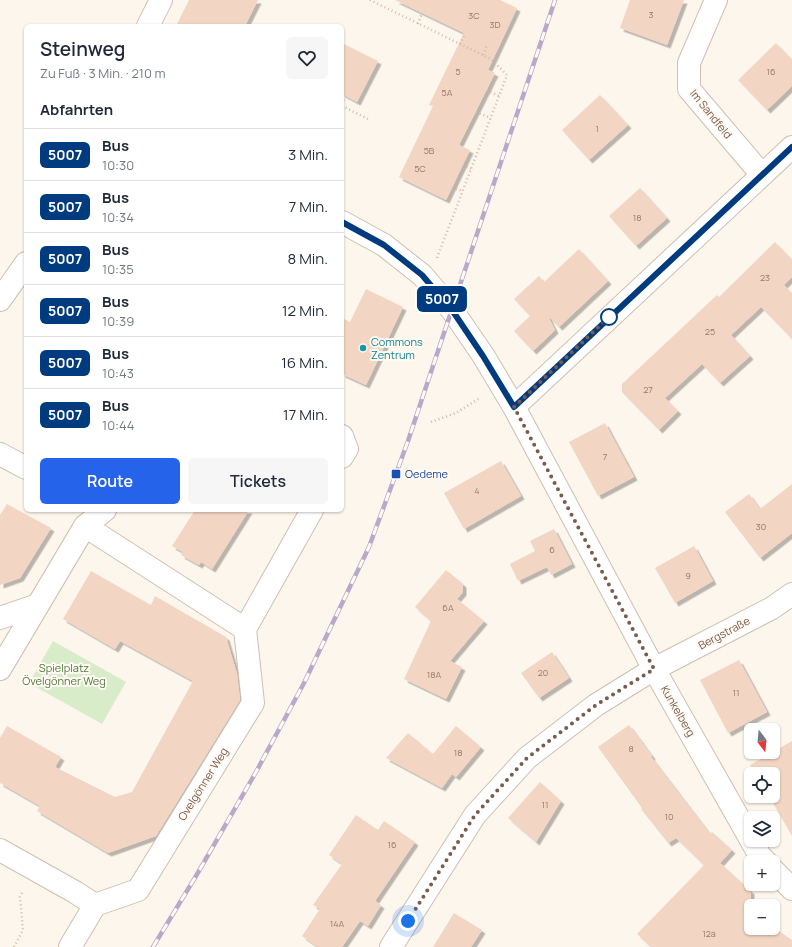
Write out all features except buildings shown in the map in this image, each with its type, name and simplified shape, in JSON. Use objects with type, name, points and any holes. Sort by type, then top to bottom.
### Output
[{"type":"street","points":[[149,24],[161,0]]},
{"type":"street","name":"Im Sandfeld","points":[[716,0],[689,64],[689,89],[762,175]]},
{"type":"street","points":[[514,407],[792,147]]},
{"type":"street","name":"Kunkelberg","points":[[344,223],[384,245],[422,275],[452,310],[483,356],[514,407],[654,669],[744,828]]},
{"type":"street","points":[[0,300],[24,266]]},
{"type":"street","points":[[344,441],[347,449],[344,454]]},
{"type":"street","points":[[0,454],[24,467]]},
{"type":"street","points":[[0,669],[85,526],[102,512]]},
{"type":"street","points":[[85,526],[246,629],[311,512]]},
{"type":"street","name":"Bergstraße","points":[[391,947],[475,815],[527,758],[596,705],[654,669],[772,608],[792,594]]},
{"type":"street","points":[[0,618],[38,605]]},
{"type":"street","name":"Ovelgönner Weg","points":[[95,905],[138,890],[253,703],[246,629]]},
{"type":"street","points":[[0,850],[75,892],[95,905],[70,947]]},
{"type":"street","points":[[780,877],[792,889]]},
{"type":"path","points":[[370,0],[377,2],[418,24],[491,59],[507,75],[428,282]]},
{"type":"path","points":[[418,24],[422,13]]},
{"type":"path","points":[[460,44],[465,34]]},
{"type":"path","points":[[483,55],[487,45]]},
{"type":"path","points":[[487,90],[499,96]]},
{"type":"path","points":[[344,106],[370,120]]},
{"type":"path","points":[[476,112],[491,118]]},
{"type":"path","points":[[463,165],[471,169]]},
{"type":"path","points":[[452,188],[463,192]]},
{"type":"path","points":[[431,422],[456,413],[500,384]]},
{"type":"path","points":[[14,947],[23,930],[20,897],[34,869]]},
{"type":"green space","name":"Spielplatz Övelgönner Weg","points":[[53,641],[126,682],[102,724],[29,683]]},
{"type":"railway","points":[[153,947],[256,772],[304,683],[369,547],[408,441],[555,0]]},
{"type":"bus line","name":"5007","points":[[344,223],[384,245],[422,275],[452,310],[483,356],[514,407],[792,147]]},
{"type":"place","name":"Commons Zentrum","points":[[363,348]]},
{"type":"place","name":"Oedeme","points":[[396,474]]},
{"type":"route","points":[[408,921],[475,815],[527,758],[596,705],[654,669],[514,407],[609,317]]}]
